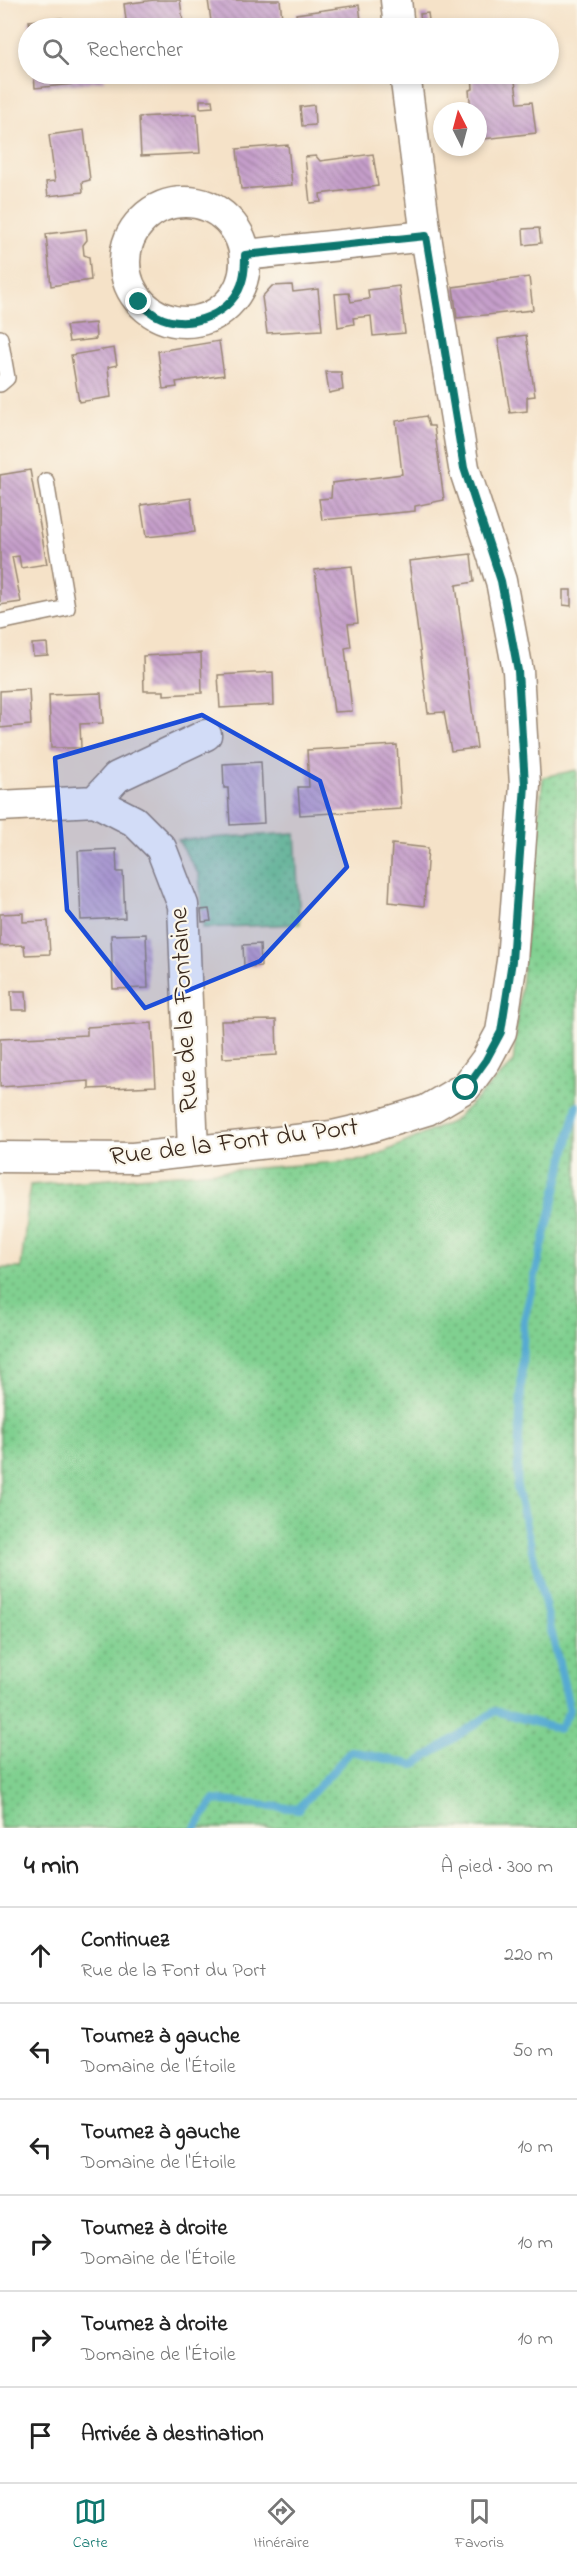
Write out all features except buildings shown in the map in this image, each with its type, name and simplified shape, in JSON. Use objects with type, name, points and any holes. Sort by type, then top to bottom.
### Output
[{"type":"street","points":[[396,0],[398,18]]},
{"type":"street","name":"Rue de la Font du Port","points":[[0,1157],[133,1158],[332,1136],[427,1110],[466,1088],[486,1060],[501,1032],[512,961],[525,785],[518,671],[501,581],[464,468],[426,236],[406,84]]},
{"type":"street","points":[[188,202],[216,210],[237,232],[245,255],[243,280],[235,296],[216,315],[186,323],[158,317],[139,302],[126,278],[126,248],[142,219],[161,207],[188,202]]},
{"type":"street","points":[[245,255],[426,236]]},
{"type":"street","points":[[0,806],[95,801],[117,777],[206,735]]},
{"type":"street","name":"Rue de la Fontaine","points":[[95,801],[134,821],[161,848],[183,905],[193,1150]]},
{"type":"lane","points":[[0,338],[7,378],[0,384]]},
{"type":"lane","points":[[0,621],[67,608],[46,482]]},
{"type":"highlighted area","points":[[202,715],[320,781],[347,867],[260,961],[145,1008],[67,910],[55,758]]},
{"type":"green space","points":[[577,770],[577,1828],[0,1828],[0,1268],[21,1268],[30,1185],[366,1160],[453,1121],[513,1063],[543,777]]},
{"type":"green space","points":[[295,833],[300,924],[203,928],[199,875],[178,840]]},
{"type":"waterway","points":[[195,1828],[214,1800],[298,1809],[351,1751],[414,1765],[495,1711],[559,1729],[570,1710],[517,1487],[524,1320],[577,1106]]},
{"type":"route","points":[[139,302],[158,317],[186,323],[216,315],[235,296],[243,280],[245,255],[426,236],[464,468],[501,581],[518,671],[525,785],[512,961],[501,1032],[486,1060],[466,1088]]}]
